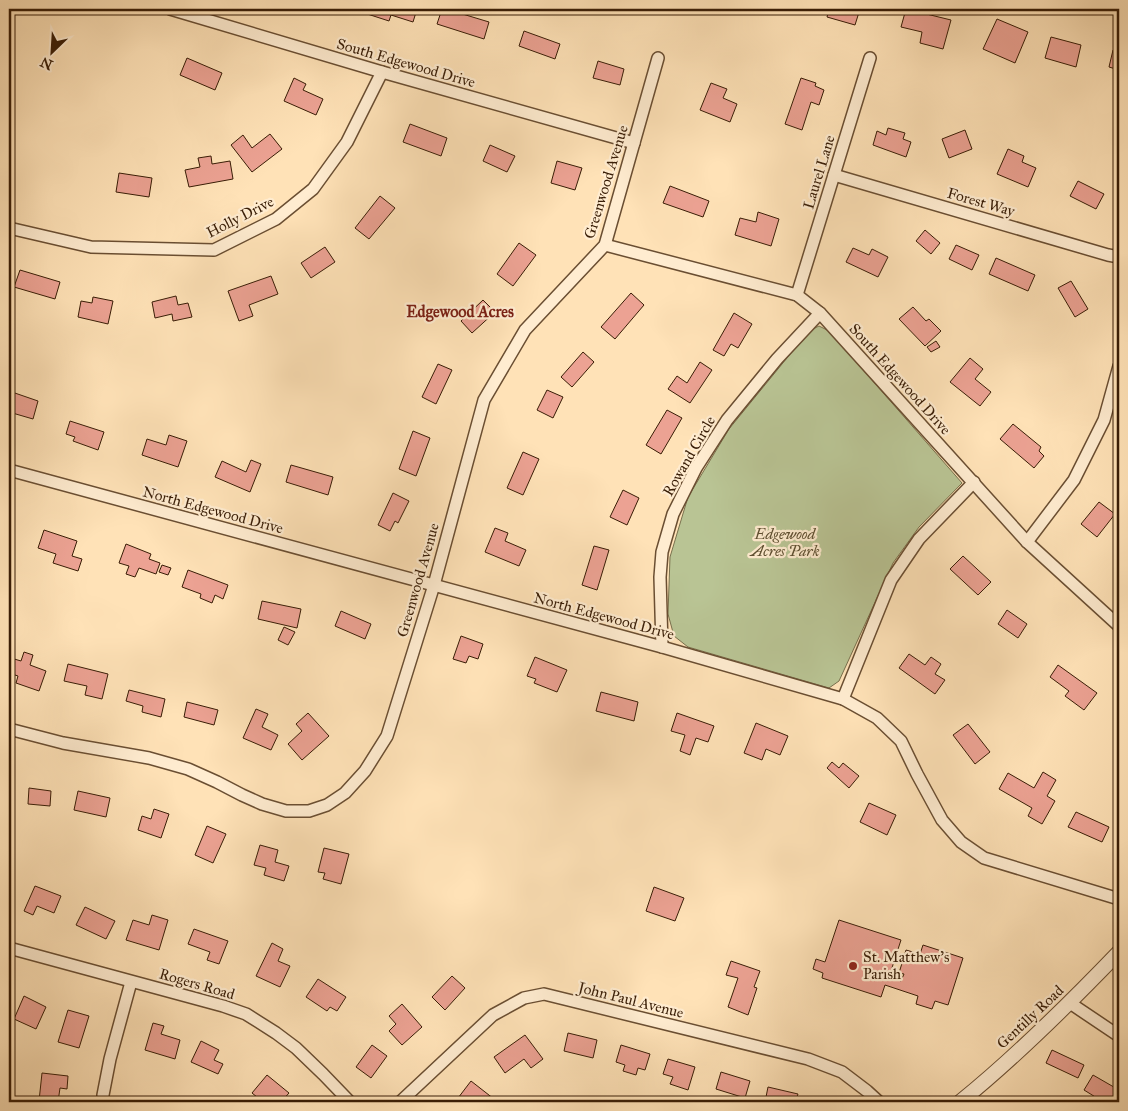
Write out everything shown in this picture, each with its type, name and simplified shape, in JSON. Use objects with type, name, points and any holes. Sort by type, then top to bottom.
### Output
[{"type":"street","name":"South Edgewood Drive","points":[[170,9],[382,72],[634,143]]},
{"type":"street","name":"Greenwood Avenue","points":[[9,729],[63,743],[149,758],[188,769],[242,796],[262,804],[286,810],[309,811],[345,794],[366,771],[387,736],[434,586],[484,400],[525,330],[605,245],[658,58]]},
{"type":"street","name":"Laurel Lane","points":[[797,295],[870,58]]},
{"type":"street","name":"Holly Drive","points":[[9,228],[90,247],[214,250],[276,219],[313,189],[347,142],[382,72]]},
{"type":"street","name":"Forest Way","points":[[834,175],[1119,257]]},
{"type":"street","name":"South Edgewood Drive","points":[[605,245],[797,295],[820,313],[1027,542],[1119,626]]},
{"type":"street","name":"Rowand Circle","points":[[662,647],[660,577],[662,552],[673,514],[696,468],[726,420],[777,359],[820,313]]},
{"type":"street","points":[[1027,542],[1074,480],[1104,420],[1119,366]]},
{"type":"street","name":"North Edgewood Drive","points":[[9,470],[662,647],[843,699],[877,718],[901,741],[942,820],[960,842],[984,858],[1119,899]]},
{"type":"street","points":[[843,699],[891,580],[919,539],[974,482]]},
{"type":"street","name":"Rogers Road","points":[[9,948],[223,1006],[246,1014],[296,1048],[350,1102]]},
{"type":"street","name":"Gentilly Road","points":[[960,1102],[986,1081],[1070,1003],[1119,952]]},
{"type":"street","points":[[103,1102],[110,1059],[131,982]]},
{"type":"street","name":"John Paul Avenue","points":[[400,1102],[493,1015],[524,998],[544,994],[808,1059],[842,1072],[879,1102]]},
{"type":"street","points":[[1070,1003],[1119,1036]]},
{"type":"green space","name":"Edgewood Acres Park","points":[[819,326],[829,331],[962,483],[919,527],[893,563],[839,681],[829,688],[688,647],[674,636],[668,614],[670,557],[688,497],[729,429],[809,331]]},
{"type":"building","points":[[356,9],[417,9],[413,22],[391,15],[389,21]]},
{"type":"building","points":[[442,9],[489,22],[484,39],[437,24]]},
{"type":"building","points":[[829,9],[860,9],[855,25],[827,17]]},
{"type":"building","points":[[906,9],[951,20],[943,49],[920,43],[922,32],[901,27]]},
{"type":"building","points":[[997,19],[1028,32],[1015,63],[983,49]]},
{"type":"building","points":[[524,31],[560,44],[555,59],[519,46]]},
{"type":"building","points":[[1051,37],[1081,45],[1076,67],[1045,58]]},
{"type":"building","points":[[1113,50],[1119,51],[1119,70],[1109,67]]},
{"type":"building","points":[[187,58],[222,73],[215,90],[180,75]]},
{"type":"building","points":[[598,61],[624,69],[620,85],[593,78]]},
{"type":"building","points":[[294,78],[306,84],[303,90],[323,99],[316,115],[284,101]]},
{"type":"building","points":[[801,78],[816,83],[815,86],[824,90],[819,105],[811,102],[802,130],[785,124]]},
{"type":"building","points":[[711,83],[727,89],[723,98],[737,104],[730,122],[700,110]]},
{"type":"building","points":[[410,124],[447,138],[441,156],[403,142]]},
{"type":"building","points":[[888,128],[905,133],[903,139],[911,142],[906,157],[873,145],[877,131],[886,135]]},
{"type":"building","points":[[965,130],[972,149],[949,158],[942,139]]},
{"type":"building","points":[[270,134],[282,149],[252,172],[231,145],[243,135],[252,148]]},
{"type":"building","points":[[490,145],[515,156],[507,172],[483,161]]},
{"type":"building","points":[[1008,149],[1024,156],[1022,162],[1036,168],[1028,187],[997,174]]},
{"type":"building","points":[[211,156],[212,164],[230,161],[233,179],[189,187],[185,170],[200,167],[198,158]]},
{"type":"building","points":[[557,161],[582,168],[575,190],[551,183]]},
{"type":"building","points":[[119,173],[152,178],[149,197],[116,192]]},
{"type":"building","points":[[1078,181],[1104,194],[1096,209],[1070,196]]},
{"type":"building","points":[[670,186],[709,201],[703,217],[663,203]]},
{"type":"building","points":[[380,196],[395,208],[369,239],[355,228]]},
{"type":"building","points":[[758,212],[779,219],[771,246],[735,235],[740,218],[756,222]]},
{"type":"building","points":[[925,230],[940,243],[931,254],[916,241]]},
{"type":"building","points":[[519,243],[536,255],[513,286],[497,274]]},
{"type":"building","points":[[956,245],[979,255],[972,270],[949,259]]},
{"type":"building","points":[[325,247],[335,262],[311,278],[301,263]]},
{"type":"building","points":[[853,248],[869,255],[872,249],[888,257],[878,277],[846,262]]},
{"type":"building","points":[[996,258],[1035,275],[1028,291],[989,274]]},
{"type":"building","points":[[20,270],[60,282],[55,299],[14,287]]},
{"type":"building","points":[[271,276],[278,294],[249,305],[253,316],[239,321],[228,291]]},
{"type":"building","points":[[1071,281],[1088,309],[1075,317],[1058,288]]},
{"type":"building","points":[[631,293],[644,305],[615,339],[601,327]]},
{"type":"building","points":[[176,296],[178,305],[188,303],[192,317],[173,321],[172,314],[155,318],[152,302]]},
{"type":"building","points":[[93,297],[113,301],[108,324],[78,317],[81,301],[92,303]]},
{"type":"building","points":[[483,300],[495,312],[472,333],[461,321]]},
{"type":"building","points":[[913,307],[926,321],[929,319],[941,331],[925,346],[899,319]]},
{"type":"building","points":[[734,313],[752,324],[738,348],[731,344],[724,356],[713,350]]},
{"type":"building","points":[[936,341],[940,347],[931,352],[927,347]]},
{"type":"building","points":[[583,352],[594,362],[572,387],[561,377]]},
{"type":"building","points":[[970,358],[983,369],[975,379],[991,392],[980,406],[950,382]]},
{"type":"building","points":[[700,362],[712,370],[690,403],[668,389],[677,376],[687,383]]},
{"type":"building","points":[[438,364],[452,370],[436,404],[422,397]]},
{"type":"building","points":[[547,390],[563,397],[553,418],[537,410]]},
{"type":"building","points":[[9,391],[38,401],[33,419],[9,412]]},
{"type":"building","points":[[667,410],[682,418],[661,454],[646,445]]},
{"type":"building","points":[[70,421],[104,432],[98,450],[73,441],[75,437],[66,434]]},
{"type":"building","points":[[1013,424],[1041,447],[1039,451],[1044,456],[1034,468],[1000,439]]},
{"type":"building","points":[[413,431],[430,438],[416,476],[399,469]]},
{"type":"building","points":[[169,435],[187,441],[178,467],[142,455],[147,439],[166,445]]},
{"type":"building","points":[[523,452],[539,459],[523,495],[507,488]]},
{"type":"building","points":[[251,460],[261,464],[250,492],[215,477],[222,461],[246,472]]},
{"type":"building","points":[[291,465],[333,477],[328,495],[286,482]]},
{"type":"building","points":[[623,490],[639,498],[627,525],[610,517]]},
{"type":"building","points":[[393,493],[409,501],[398,523],[395,521],[390,531],[378,525]]},
{"type":"building","points":[[1099,502],[1115,514],[1097,537],[1081,524]]},
{"type":"building","points":[[495,528],[508,533],[505,541],[526,550],[519,566],[485,552]]},
{"type":"building","points":[[44,530],[77,541],[72,556],[82,559],[78,571],[53,563],[56,554],[38,548]]},
{"type":"building","points":[[126,544],[151,554],[149,559],[160,563],[156,574],[139,568],[135,577],[126,574],[129,566],[119,563]]},
{"type":"building","points":[[594,546],[609,550],[597,590],[582,585]]},
{"type":"building","points":[[963,556],[991,582],[978,595],[950,569]]},
{"type":"building","points":[[162,565],[171,568],[168,575],[159,572]]},
{"type":"building","points":[[188,570],[228,585],[223,599],[215,595],[212,603],[200,598],[201,594],[182,587]]},
{"type":"building","points":[[262,601],[301,609],[297,628],[258,619]]},
{"type":"building","points":[[1007,610],[1027,624],[1018,638],[998,624]]},
{"type":"building","points":[[341,611],[371,624],[365,639],[335,626]]},
{"type":"building","points":[[284,627],[295,632],[288,645],[278,640]]},
{"type":"building","points":[[461,636],[483,644],[478,659],[469,656],[466,663],[453,659]]},
{"type":"building","points":[[24,652],[33,655],[30,665],[46,671],[39,691],[16,683],[18,676],[9,673],[11,658],[21,661]]},
{"type":"building","points":[[909,654],[925,665],[931,657],[941,664],[935,674],[945,680],[935,694],[899,668]]},
{"type":"building","points":[[535,657],[567,670],[557,692],[534,683],[536,679],[527,676]]},
{"type":"building","points":[[68,664],[108,674],[102,699],[85,695],[87,686],[64,681]]},
{"type":"building","points":[[1058,665],[1097,693],[1084,710],[1065,696],[1069,691],[1050,677]]},
{"type":"building","points":[[129,690],[165,699],[161,717],[142,712],[143,706],[126,701]]},
{"type":"building","points":[[601,692],[638,702],[634,721],[596,711]]},
{"type":"building","points":[[187,702],[218,710],[214,725],[184,717]]},
{"type":"building","points":[[256,709],[268,714],[262,727],[278,735],[271,750],[243,738]]},
{"type":"building","points":[[308,713],[329,736],[302,760],[288,744],[302,731],[296,724]]},
{"type":"building","points":[[677,713],[714,726],[708,742],[696,738],[690,755],[680,751],[685,735],[671,731]]},
{"type":"building","points":[[756,723],[788,736],[780,755],[766,749],[762,760],[744,753]]},
{"type":"building","points":[[968,724],[990,752],[975,764],[953,735]]},
{"type":"building","points":[[832,762],[839,768],[843,763],[859,776],[849,788],[827,768]]},
{"type":"building","points":[[1043,772],[1056,780],[1047,796],[1055,801],[1042,824],[1028,816],[1032,808],[999,789],[1008,773],[1034,788]]},
{"type":"building","points":[[29,788],[51,791],[50,806],[28,804]]},
{"type":"building","points":[[78,791],[110,798],[106,817],[74,810]]},
{"type":"building","points":[[869,803],[896,815],[887,835],[860,822]]},
{"type":"building","points":[[154,809],[169,814],[161,838],[138,830],[142,816],[151,819]]},
{"type":"building","points":[[1076,812],[1109,827],[1102,842],[1068,827]]},
{"type":"building","points":[[207,826],[226,834],[213,863],[195,855]]},
{"type":"building","points":[[260,845],[278,850],[275,862],[289,866],[284,881],[264,875],[266,868],[254,865]]},
{"type":"building","points":[[324,848],[349,854],[341,884],[323,879],[325,873],[318,872]]},
{"type":"building","points":[[35,886],[61,896],[54,913],[37,906],[33,915],[24,911]]},
{"type":"building","points":[[654,887],[684,898],[675,921],[646,911]]},
{"type":"building","points":[[85,907],[115,921],[106,939],[76,925]]},
{"type":"building","points":[[152,915],[168,920],[159,950],[126,940],[133,920],[149,925]]},
{"type":"building","name":"St. Matthew's Parish","points":[[839,920],[901,940],[889,977],[901,981],[904,974],[899,973],[906,950],[920,954],[923,945],[963,958],[948,1005],[935,1001],[932,1009],[916,1004],[918,996],[885,985],[881,997],[822,978],[823,973],[813,969],[816,959],[825,962]]},
{"type":"building","points":[[194,929],[228,941],[219,964],[207,960],[210,952],[188,944]]},
{"type":"building","points":[[272,943],[283,949],[278,961],[290,966],[280,987],[256,976]]},
{"type":"building","points":[[731,961],[760,971],[754,987],[757,988],[748,1015],[728,1007],[738,978],[726,975]]},
{"type":"building","points":[[452,976],[465,988],[445,1010],[432,997]]},
{"type":"building","points":[[318,979],[346,997],[337,1011],[330,1007],[327,1011],[306,997]]},
{"type":"building","points":[[24,996],[46,1007],[36,1029],[14,1019]]},
{"type":"building","points":[[402,1004],[422,1027],[402,1045],[389,1031],[396,1024],[389,1016]]},
{"type":"building","points":[[68,1010],[89,1016],[79,1048],[58,1042]]},
{"type":"building","points":[[153,1023],[164,1026],[161,1034],[180,1040],[175,1059],[145,1050]]},
{"type":"building","points":[[568,1033],[597,1040],[593,1058],[564,1051]]},
{"type":"building","points":[[525,1035],[543,1059],[531,1068],[524,1059],[505,1073],[494,1057]]},
{"type":"building","points":[[201,1041],[219,1050],[214,1060],[223,1064],[218,1074],[191,1062]]},
{"type":"building","points":[[372,1045],[387,1056],[371,1078],[356,1067]]},
{"type":"building","points":[[621,1045],[650,1054],[645,1070],[638,1068],[636,1075],[623,1071],[625,1065],[616,1062]]},
{"type":"building","points":[[1052,1050],[1084,1065],[1078,1078],[1046,1063]]},
{"type":"building","points":[[668,1059],[695,1067],[688,1090],[670,1084],[673,1077],[663,1074]]},
{"type":"building","points":[[721,1072],[750,1081],[745,1098],[716,1089]]},
{"type":"building","points":[[42,1073],[68,1076],[67,1089],[60,1088],[58,1102],[39,1101]]},
{"type":"building","points":[[267,1075],[289,1093],[281,1102],[263,1102],[252,1093]]},
{"type":"building","points":[[1093,1075],[1119,1090],[1119,1102],[1095,1102],[1097,1098],[1084,1090]]},
{"type":"building","points":[[471,1081],[494,1099],[491,1102],[455,1102]]},
{"type":"building","points":[[768,1087],[798,1094],[795,1102],[765,1102]]},
{"type":"place","name":"St. Matthew's Parish","points":[[853,966]]},
{"type":"district","name":"Edgewood Acres","points":[[460,311]]}]
